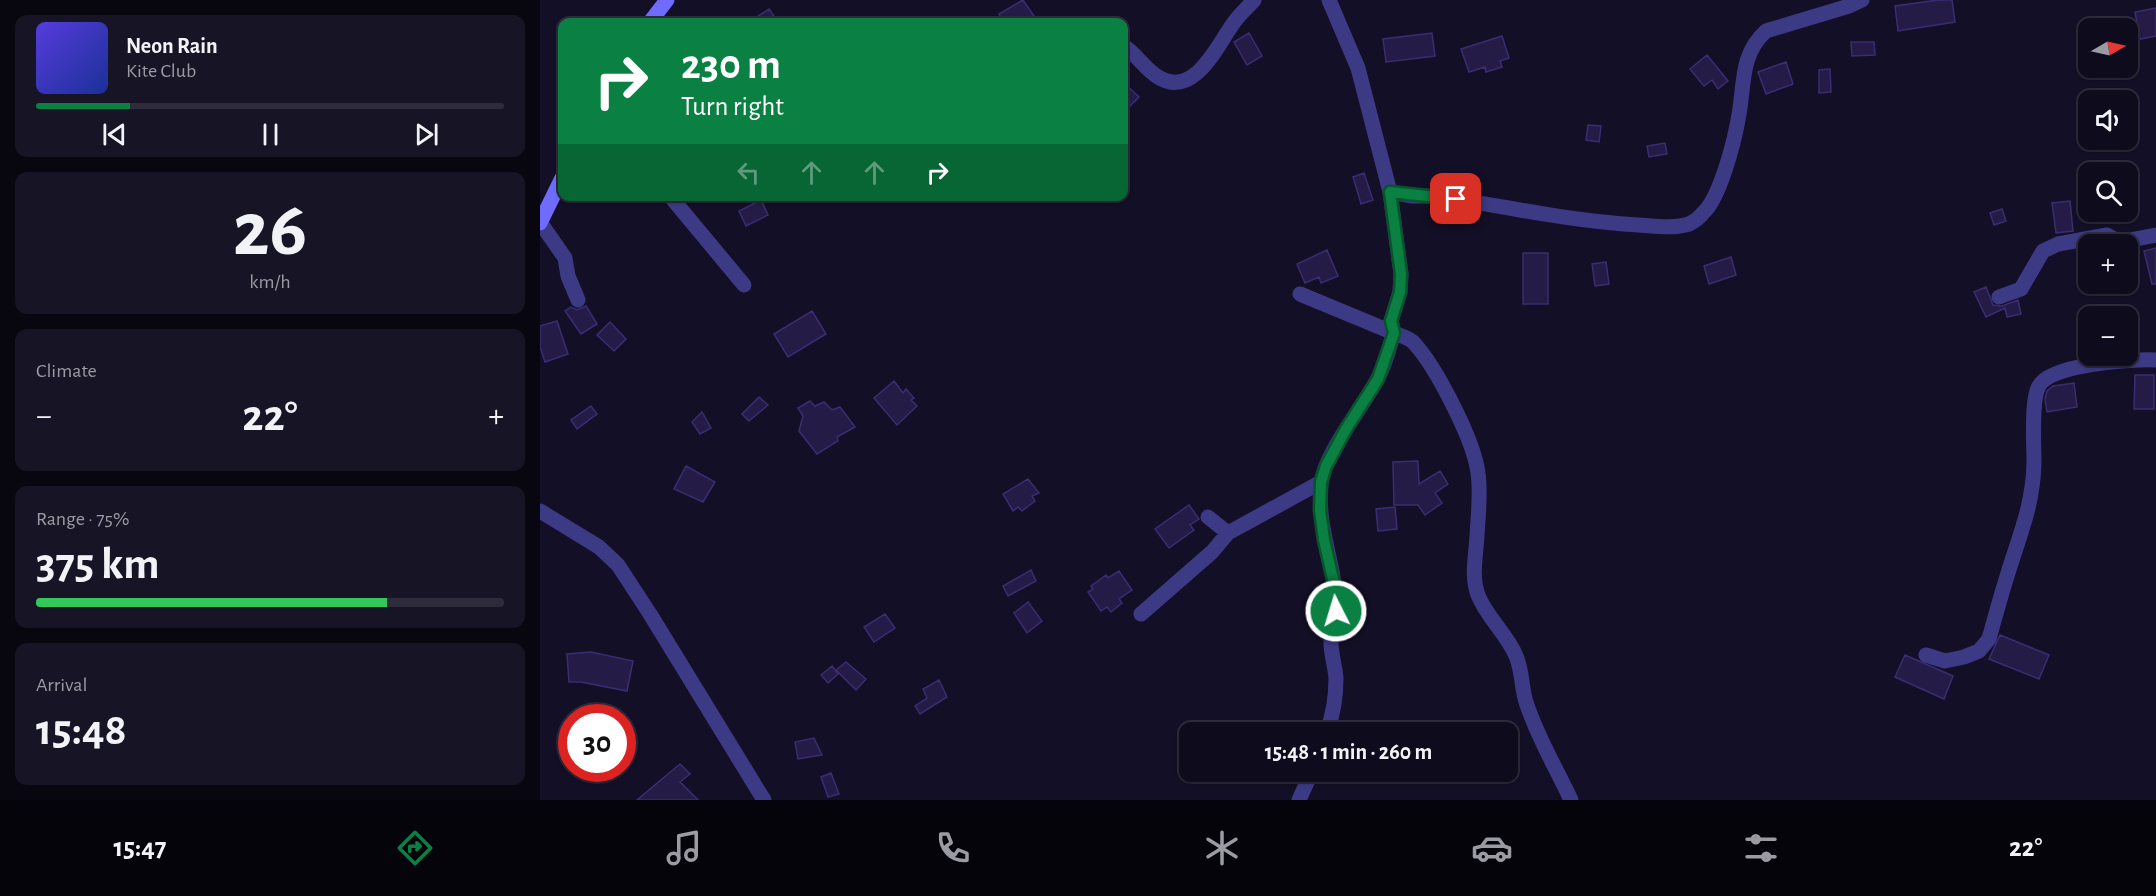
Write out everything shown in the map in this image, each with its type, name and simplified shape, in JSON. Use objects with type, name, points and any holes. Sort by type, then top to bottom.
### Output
[{"type":"main road","points":[[653,18],[667,0]]},
{"type":"main road","points":[[542,214],[558,185]]},
{"type":"street","points":[[1128,50],[1159,77],[1173,83],[1186,81],[1198,74],[1236,20],[1254,0]]},
{"type":"street","points":[[1329,0],[1358,68],[1390,192],[1401,274],[1400,292],[1391,321],[1394,333],[1378,379],[1346,429],[1326,466],[1321,482],[1320,510],[1335,588],[1336,611],[1331,639],[1336,679],[1334,713],[1331,722]]},
{"type":"street","points":[[1390,192],[1411,196],[1439,196],[1617,224],[1667,227],[1690,224],[1705,212],[1720,182],[1739,118],[1749,54],[1755,40],[1766,31],[1862,0]]},
{"type":"street","points":[[674,201],[744,285]]},
{"type":"street","points":[[542,214],[565,258],[568,276],[578,300]]},
{"type":"street","points":[[1998,297],[2021,289],[2043,251],[2058,244],[2107,235],[2119,242],[2156,235]]},
{"type":"street","points":[[1300,294],[1413,340],[1429,363],[1462,423],[1478,473],[1474,565],[1477,593],[1485,610],[1516,656],[1522,674],[1522,689],[1527,705],[1571,800]]},
{"type":"street","points":[[1926,655],[1945,661],[1964,657],[1979,651],[1989,639],[2029,510],[2033,481],[2036,399],[2039,385],[2049,376],[2062,371],[2102,363],[2156,360]]},
{"type":"street","points":[[1141,614],[1212,552],[1228,533],[1321,482]]},
{"type":"street","points":[[540,511],[599,547],[618,565],[764,800]]},
{"type":"street","points":[[1208,517],[1228,533]]},
{"type":"street","points":[[1299,800],[1307,782]]},
{"type":"building","points":[[1023,0],[1035,18],[1001,18],[999,14]]},
{"type":"building","points":[[1952,0],[1955,22],[1898,31],[1895,6]]},
{"type":"building","points":[[2156,8],[2156,36],[2140,39],[2138,18],[2135,12]]},
{"type":"building","points":[[769,9],[775,18],[755,18]]},
{"type":"building","points":[[1249,33],[1262,56],[1247,65],[1234,42]]},
{"type":"building","points":[[1432,33],[1435,56],[1386,62],[1383,39]]},
{"type":"building","points":[[1502,36],[1509,58],[1500,61],[1502,67],[1486,72],[1485,67],[1469,72],[1461,49]]},
{"type":"building","points":[[1851,42],[1874,42],[1875,55],[1852,56]]},
{"type":"building","points":[[1707,55],[1728,81],[1718,89],[1712,80],[1704,86],[1690,69]]},
{"type":"building","points":[[1786,62],[1793,84],[1766,94],[1758,72]]},
{"type":"building","points":[[1830,69],[1831,92],[1819,93],[1819,70]]},
{"type":"building","points":[[1128,87],[1139,97],[1130,106],[1128,104]]},
{"type":"building","points":[[1588,125],[1601,126],[1599,142],[1586,140]]},
{"type":"building","points":[[1665,143],[1667,154],[1649,157],[1647,146]]},
{"type":"building","points":[[1364,173],[1373,200],[1361,204],[1353,177]]},
{"type":"building","points":[[761,201],[768,215],[746,226],[739,211]]},
{"type":"building","points":[[2070,201],[2073,231],[2056,233],[2052,203]]},
{"type":"building","points":[[2002,209],[2006,221],[1994,225],[1990,213]]},
{"type":"building","points":[[2156,248],[2156,284],[2152,284],[2144,251]]},
{"type":"building","points":[[1327,250],[1338,276],[1321,283],[1319,277],[1305,283],[1297,264]]},
{"type":"building","points":[[1523,253],[1548,253],[1548,304],[1523,304]]},
{"type":"building","points":[[1731,257],[1736,275],[1709,284],[1704,266]]},
{"type":"building","points":[[1606,262],[1609,284],[1595,286],[1592,264]]},
{"type":"building","points":[[1986,287],[1993,305],[2002,306],[2018,300],[2021,314],[2007,317],[2005,308],[1986,317],[1974,292]]},
{"type":"building","points":[[586,306],[597,324],[581,334],[565,311],[571,307],[577,310]]},
{"type":"building","points":[[812,311],[826,334],[788,357],[774,334]]},
{"type":"building","points":[[557,321],[568,354],[545,362],[540,347],[540,326]]},
{"type":"building","points":[[610,322],[626,339],[614,351],[597,335]]},
{"type":"building","points":[[2135,375],[2154,375],[2154,409],[2134,409]]},
{"type":"building","points":[[894,381],[903,393],[906,389],[914,398],[911,400],[917,406],[897,425],[874,398]]},
{"type":"building","points":[[2074,383],[2077,407],[2047,412],[2045,399],[2047,391],[2053,386]]},
{"type":"building","points":[[759,397],[768,405],[749,421],[742,414]]},
{"type":"building","points":[[810,401],[815,406],[824,402],[832,410],[840,407],[855,427],[837,437],[838,441],[817,454],[799,431],[803,416],[798,408]]},
{"type":"building","points":[[591,406],[597,414],[577,429],[571,420]]},
{"type":"building","points":[[702,412],[711,428],[700,434],[692,422]]},
{"type":"building","points":[[1418,461],[1419,484],[1440,471],[1448,484],[1435,493],[1442,503],[1425,515],[1418,505],[1394,505],[1393,462]]},
{"type":"building","points":[[686,466],[715,482],[703,502],[674,489]]},
{"type":"building","points":[[1028,479],[1039,493],[1032,496],[1035,501],[1022,511],[1018,507],[1013,511],[1003,494]]},
{"type":"building","points":[[1189,505],[1199,519],[1190,525],[1194,530],[1169,548],[1155,529]]},
{"type":"building","points":[[1395,507],[1397,529],[1378,531],[1376,509]]},
{"type":"building","points":[[1031,570],[1036,581],[1008,596],[1003,586]]},
{"type":"building","points":[[1119,571],[1132,590],[1119,599],[1122,603],[1111,612],[1107,607],[1101,611],[1088,592],[1093,589],[1091,586],[1106,575],[1108,578]]},
{"type":"building","points":[[1028,602],[1042,621],[1027,633],[1014,613]]},
{"type":"building","points":[[885,614],[895,628],[874,642],[864,627]]},
{"type":"building","points":[[2000,635],[2049,655],[2039,679],[1989,659]]},
{"type":"building","points":[[591,652],[633,661],[627,691],[581,682],[569,682],[567,654]]},
{"type":"building","points":[[1905,655],[1953,676],[1944,699],[1895,677]]},
{"type":"building","points":[[846,662],[866,679],[856,690],[836,670]]},
{"type":"building","points":[[832,666],[838,674],[828,683],[821,675]]},
{"type":"building","points":[[939,680],[947,697],[920,714],[915,706],[927,698],[923,689]]},
{"type":"building","points":[[814,738],[822,755],[798,759],[795,742]]},
{"type":"building","points":[[680,764],[690,774],[680,782],[698,800],[637,800]]},
{"type":"building","points":[[831,773],[839,794],[828,797],[821,777]]},
{"type":"route","points":[[1336,611],[1335,588],[1320,510],[1321,482],[1326,466],[1346,429],[1378,379],[1394,333],[1391,321],[1400,292],[1401,274],[1392,223],[1390,192],[1456,199]]}]
